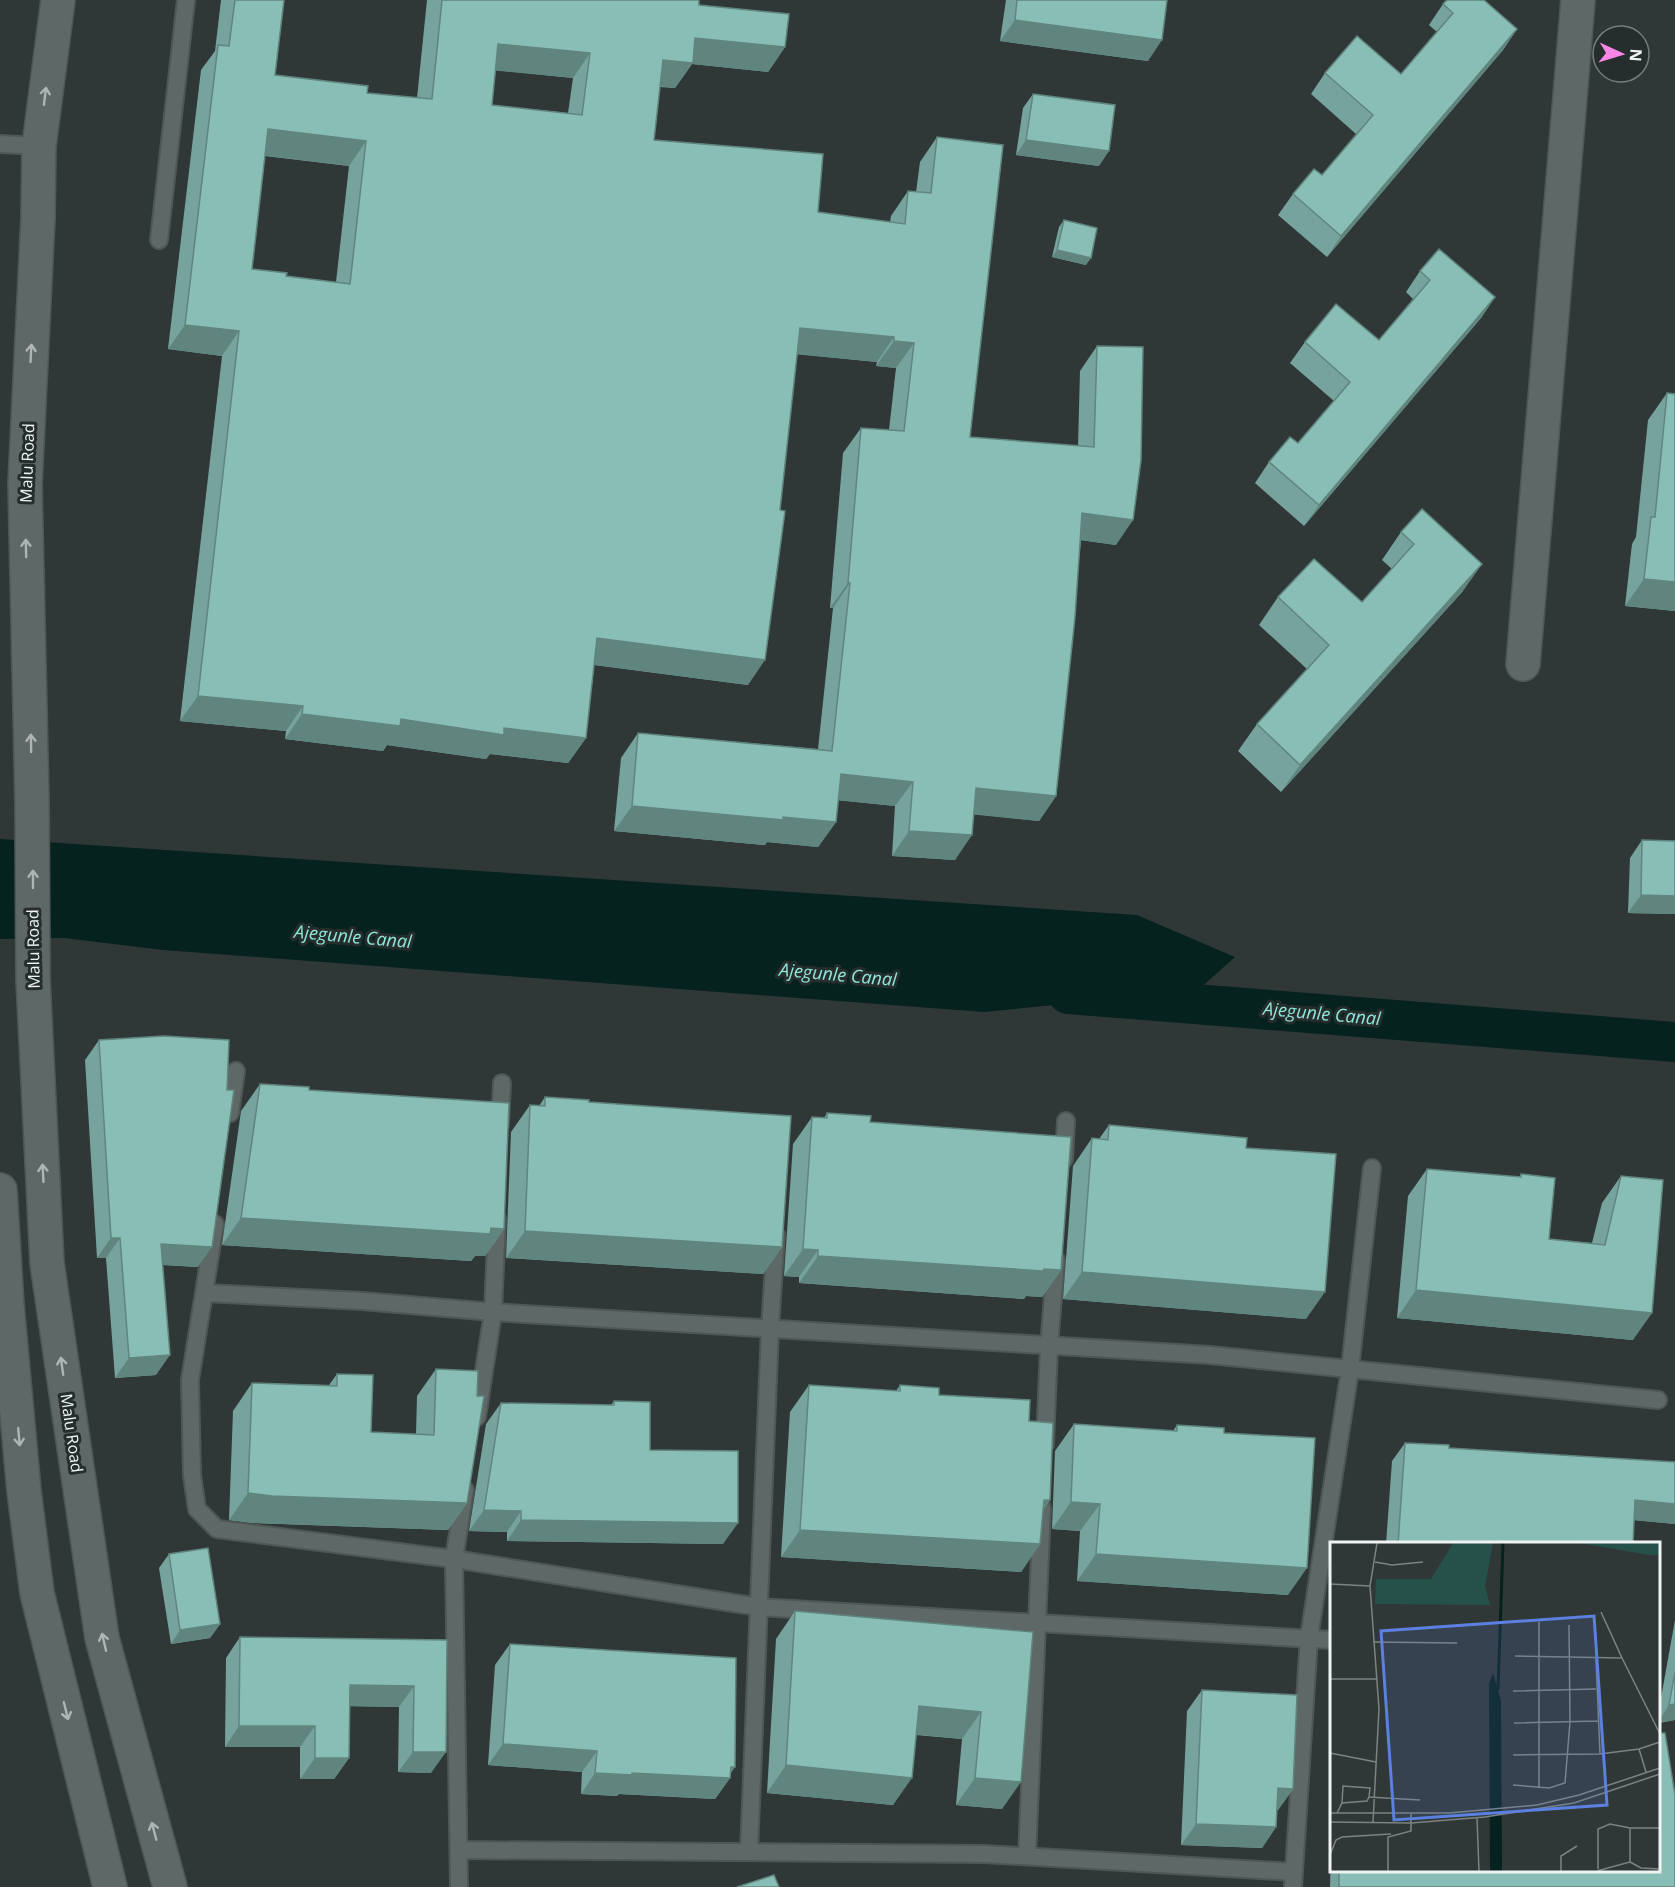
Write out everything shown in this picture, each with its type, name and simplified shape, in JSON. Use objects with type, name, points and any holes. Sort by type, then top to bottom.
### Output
[{"type":"main road","name":"Malu Road","points":[[58,0],[39,146],[38,218],[25,484],[32,801],[33,979],[47,1263],[102,1638],[170,1887]]},
{"type":"main road","points":[[1523,664],[1578,0]]},
{"type":"main road","points":[[0,1190],[24,1491],[37,1593],[110,1887]]},
{"type":"lane","points":[[159,240],[186,0]]},
{"type":"lane","points":[[0,144],[39,146]]},
{"type":"lane","points":[[228,1130],[236,1071]]},
{"type":"lane","points":[[500,1140],[502,1083]]},
{"type":"lane","points":[[1062,1180],[1066,1121]]},
{"type":"lane","points":[[459,1850],[984,1854],[1294,1880],[1310,1638],[1350,1369],[1372,1168]]},
{"type":"lane","points":[[475,1430],[493,1312],[497,1198]]},
{"type":"lane","points":[[217,1211],[190,1380],[192,1475],[197,1509],[217,1529],[454,1559],[759,1607],[1330,1640]]},
{"type":"lane","points":[[749,1852],[770,1328],[777,1223]]},
{"type":"lane","points":[[1044,1461],[1057,1240]]},
{"type":"lane","points":[[205,1293],[362,1301],[493,1312],[770,1328],[800,1332],[1210,1356],[1658,1400]]},
{"type":"lane","points":[[459,1887],[454,1559],[467,1477]]},
{"type":"lane","points":[[1027,1856],[1043,1496]]},
{"type":"water","points":[[0,839],[1137,915],[1235,957],[1197,991],[984,1012],[163,950],[64,938],[0,939]]},
{"type":"building","points":[[235,0],[284,0],[275,75],[368,86],[367,93],[432,99],[442,0],[699,0],[699,5],[789,14],[785,47],[695,38],[693,63],[663,60],[654,140],[823,154],[818,212],[905,224],[908,191],[931,193],[937,137],[1003,145],[970,437],[1094,447],[1097,346],[1143,347],[1141,460],[1133,520],[1082,513],[1075,617],[1056,796],[976,788],[972,835],[909,831],[913,782],[841,774],[836,822],[783,817],[783,820],[632,806],[638,733],[832,751],[850,583],[848,583],[861,428],[904,431],[914,343],[894,341],[894,337],[800,328],[780,510],[785,511],[765,660],[597,638],[586,738],[504,728],[504,735],[401,719],[400,726],[302,714],[303,706],[198,696],[239,331],[185,325],[218,45],[229,46]],"holes":[[[498,44],[590,53],[582,115],[492,105]],[[268,129],[366,141],[350,284],[252,269]]]},
{"type":"building","points":[[1017,0],[1167,0],[1162,40],[1015,20]]},
{"type":"building","points":[[1447,0],[1484,0],[1517,29],[1341,236],[1293,194],[1314,169],[1322,175],[1373,115],[1325,73],[1357,36],[1401,74],[1453,13],[1443,4]]},
{"type":"building","points":[[1033,94],[1115,105],[1109,151],[1026,140]]},
{"type":"building","points":[[1064,220],[1097,228],[1091,258],[1057,250]]},
{"type":"building","points":[[1439,249],[1495,297],[1319,505],[1269,462],[1290,437],[1298,443],[1350,382],[1305,342],[1336,304],[1379,340],[1430,280],[1420,271]]},
{"type":"building","points":[[1667,393],[1675,394],[1675,582],[1644,579],[1651,517],[1655,517]]},
{"type":"building","points":[[1422,509],[1482,564],[1300,765],[1257,724],[1329,645],[1278,597],[1314,559],[1362,602],[1414,544],[1401,532]]},
{"type":"building","points":[[1642,840],[1675,841],[1675,896],[1641,895]]},
{"type":"building","points":[[164,1036],[229,1040],[227,1090],[234,1090],[212,1247],[161,1244],[170,1355],[129,1358],[120,1238],[111,1238],[99,1040]]},
{"type":"building","points":[[260,1084],[309,1087],[309,1090],[509,1103],[504,1229],[491,1228],[490,1234],[241,1218]]},
{"type":"building","points":[[545,1097],[791,1116],[782,1247],[525,1231],[530,1105],[545,1106]]},
{"type":"building","points":[[827,1113],[871,1116],[870,1122],[1071,1137],[1061,1270],[1044,1269],[1043,1271],[818,1256],[818,1250],[803,1249],[812,1117],[827,1118]]},
{"type":"building","points":[[1109,1125],[1247,1138],[1246,1148],[1336,1154],[1325,1292],[1082,1272],[1092,1138],[1108,1140]]},
{"type":"building","points":[[1427,1169],[1555,1178],[1549,1239],[1605,1245],[1621,1176],[1663,1180],[1652,1313],[1416,1290]]},
{"type":"building","points":[[436,1369],[478,1371],[477,1396],[484,1396],[467,1503],[272,1496],[248,1493],[252,1383],[337,1386],[337,1374],[373,1375],[371,1432],[434,1435]]},
{"type":"building","points":[[809,1385],[900,1391],[900,1385],[939,1388],[939,1395],[1030,1400],[1029,1421],[1053,1423],[1050,1500],[1044,1500],[1040,1544],[800,1530]]},
{"type":"building","points":[[614,1401],[650,1402],[650,1450],[738,1451],[738,1523],[521,1520],[521,1511],[484,1510],[501,1403],[614,1405]]},
{"type":"building","points":[[1074,1424],[1177,1431],[1177,1425],[1224,1428],[1224,1433],[1315,1438],[1307,1568],[1096,1554],[1100,1504],[1071,1502]]},
{"type":"building","points":[[1405,1443],[1449,1445],[1449,1448],[1675,1462],[1675,1504],[1635,1500],[1633,1542],[1398,1542]]},
{"type":"building","points":[[208,1548],[220,1624],[180,1630],[169,1554]]},
{"type":"building","points":[[795,1611],[1033,1632],[1021,1782],[975,1778],[981,1712],[919,1706],[912,1778],[786,1765]]},
{"type":"building","points":[[240,1637],[447,1640],[446,1752],[413,1752],[414,1686],[350,1685],[349,1758],[315,1758],[315,1726],[239,1726]]},
{"type":"building","points":[[510,1644],[736,1658],[735,1767],[731,1767],[730,1778],[595,1773],[597,1751],[503,1744]]},
{"type":"building","points":[[1675,1672],[1675,1704],[1669,1705]]},
{"type":"building","points":[[1202,1690],[1297,1695],[1293,1789],[1278,1788],[1276,1827],[1196,1824]]},
{"type":"building","points":[[1661,1733],[1665,1733],[1675,1795],[1675,1887],[1339,1887],[1339,1872],[1660,1872]]},
{"type":"building","points":[[774,1875],[779,1887],[737,1887]]},
{"type":"waterway","name":"Ajegunle Canal","points":[[1068,994],[1675,1042]]}]
